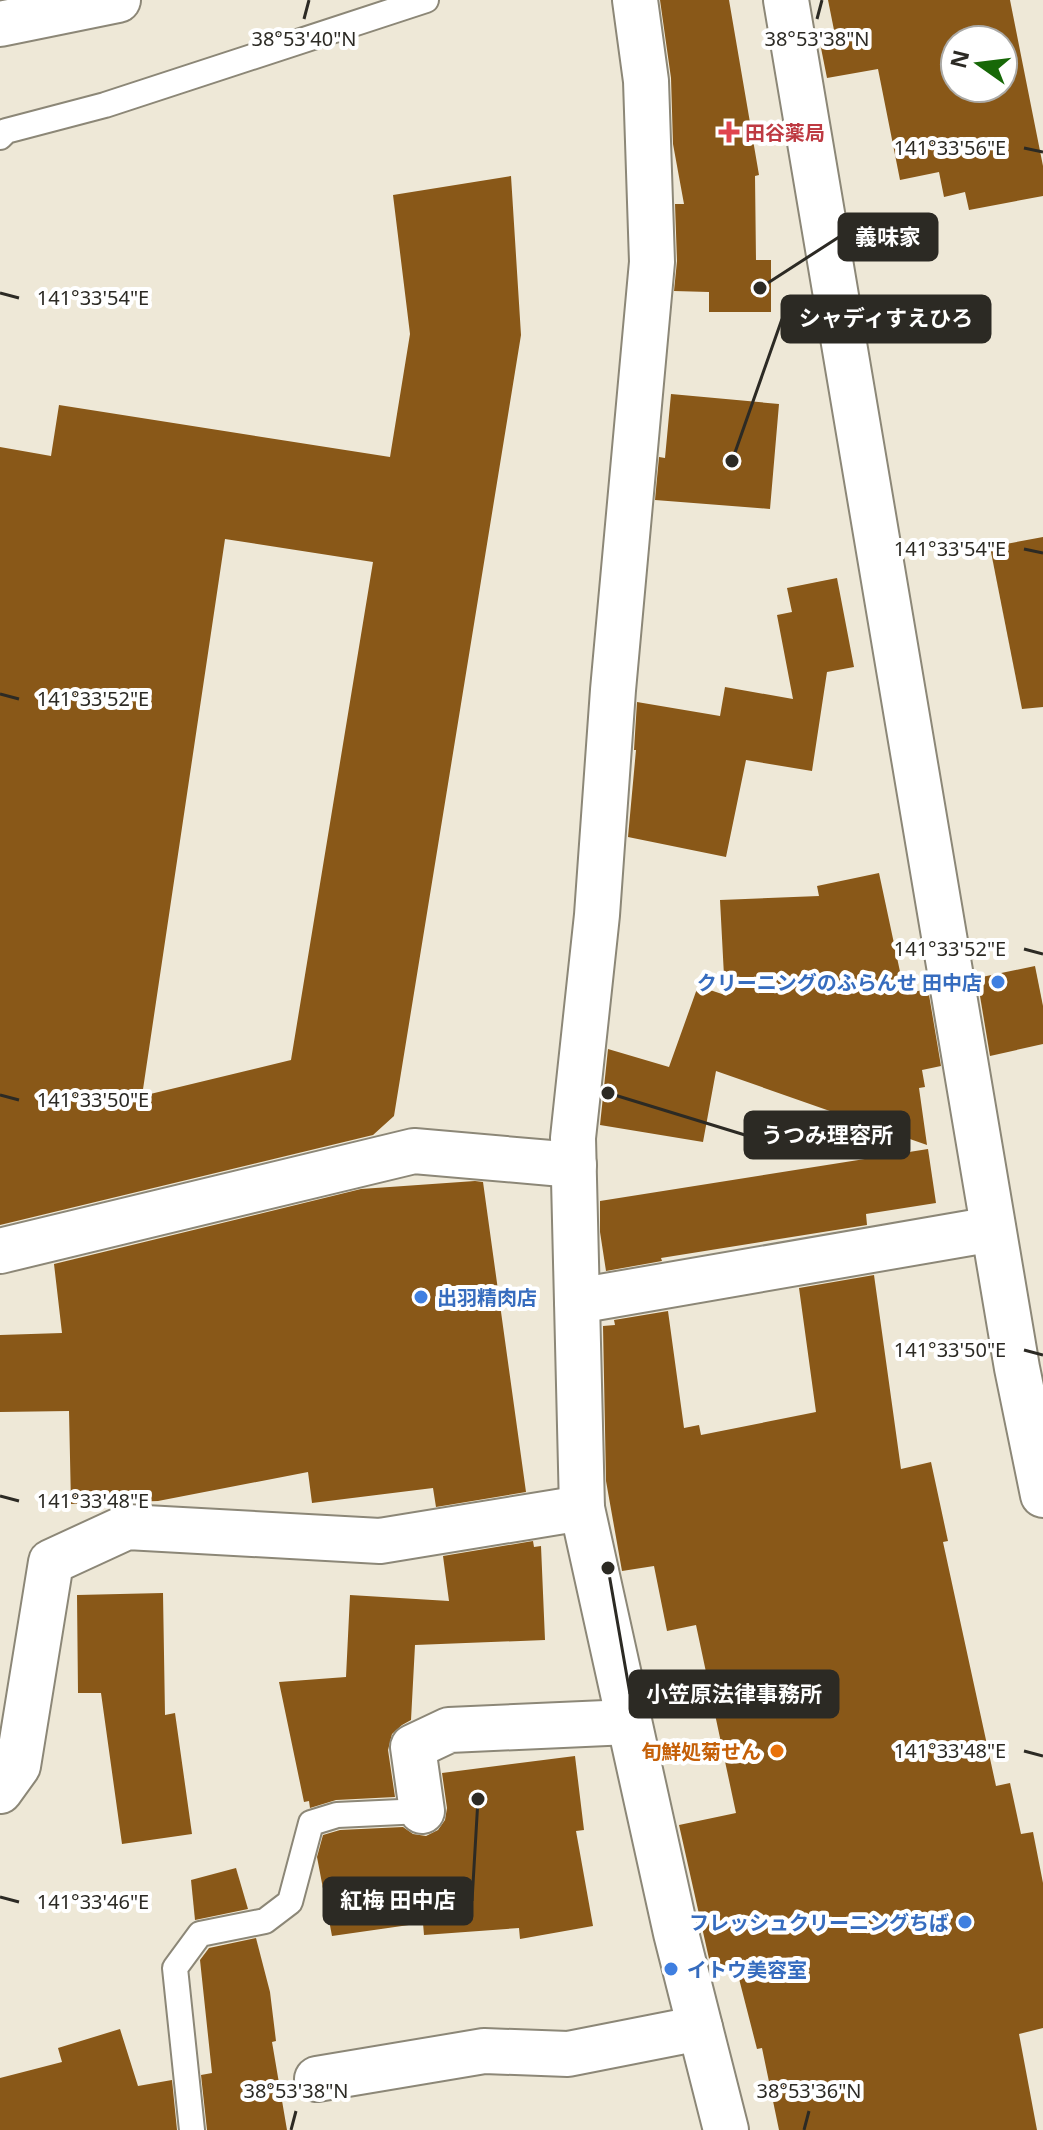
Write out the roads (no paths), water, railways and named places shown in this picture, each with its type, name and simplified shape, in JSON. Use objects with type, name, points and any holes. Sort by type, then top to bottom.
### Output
[{"type":"street","points":[[0,24],[118,0]]},
{"type":"street","points":[[635,0],[646,81],[652,262],[613,690],[597,915],[573,1138],[582,1508],[676,1933],[726,2130]]},
{"type":"street","points":[[786,0],[993,1229],[1030,1365],[1043,1495]]},
{"type":"street","points":[[0,1251],[414,1151],[574,1165]]},
{"type":"street","points":[[577,1301],[993,1229]]},
{"type":"street","points":[[0,1791],[18,1766],[51,1562],[127,1527],[380,1541],[582,1508]]},
{"type":"street","points":[[422,1811],[413,1747],[449,1730],[629,1722]]},
{"type":"street","points":[[317,2079],[484,2051],[568,2054],[700,2028]]},
{"type":"lane","points":[[0,137],[6,131],[105,105],[426,0]]},
{"type":"lane","points":[[192,2130],[175,1968],[200,1934],[265,1921],[290,1902],[311,1823],[337,1815],[422,1811]]},
{"type":"place","name":"田谷薬局","points":[[729,132]]},
{"type":"place","name":"義味家","points":[[760,288]]},
{"type":"place","name":"シャディすえひろ","points":[[732,461]]},
{"type":"place","name":"クリーニングのふらんせ 田中店","points":[[998,982]]},
{"type":"place","name":"うつみ理容所","points":[[608,1093]]},
{"type":"place","name":"出羽精肉店","points":[[421,1297]]},
{"type":"place","name":"小笠原法律事務所","points":[[608,1568]]},
{"type":"place","name":"旬鮮処菊せん","points":[[777,1751]]},
{"type":"place","name":"紅梅 田中店","points":[[478,1799]]},
{"type":"place","name":"フレッシュクリーニングちば","points":[[965,1922]]},
{"type":"place","name":"イトウ美容室","points":[[671,1969]]}]
